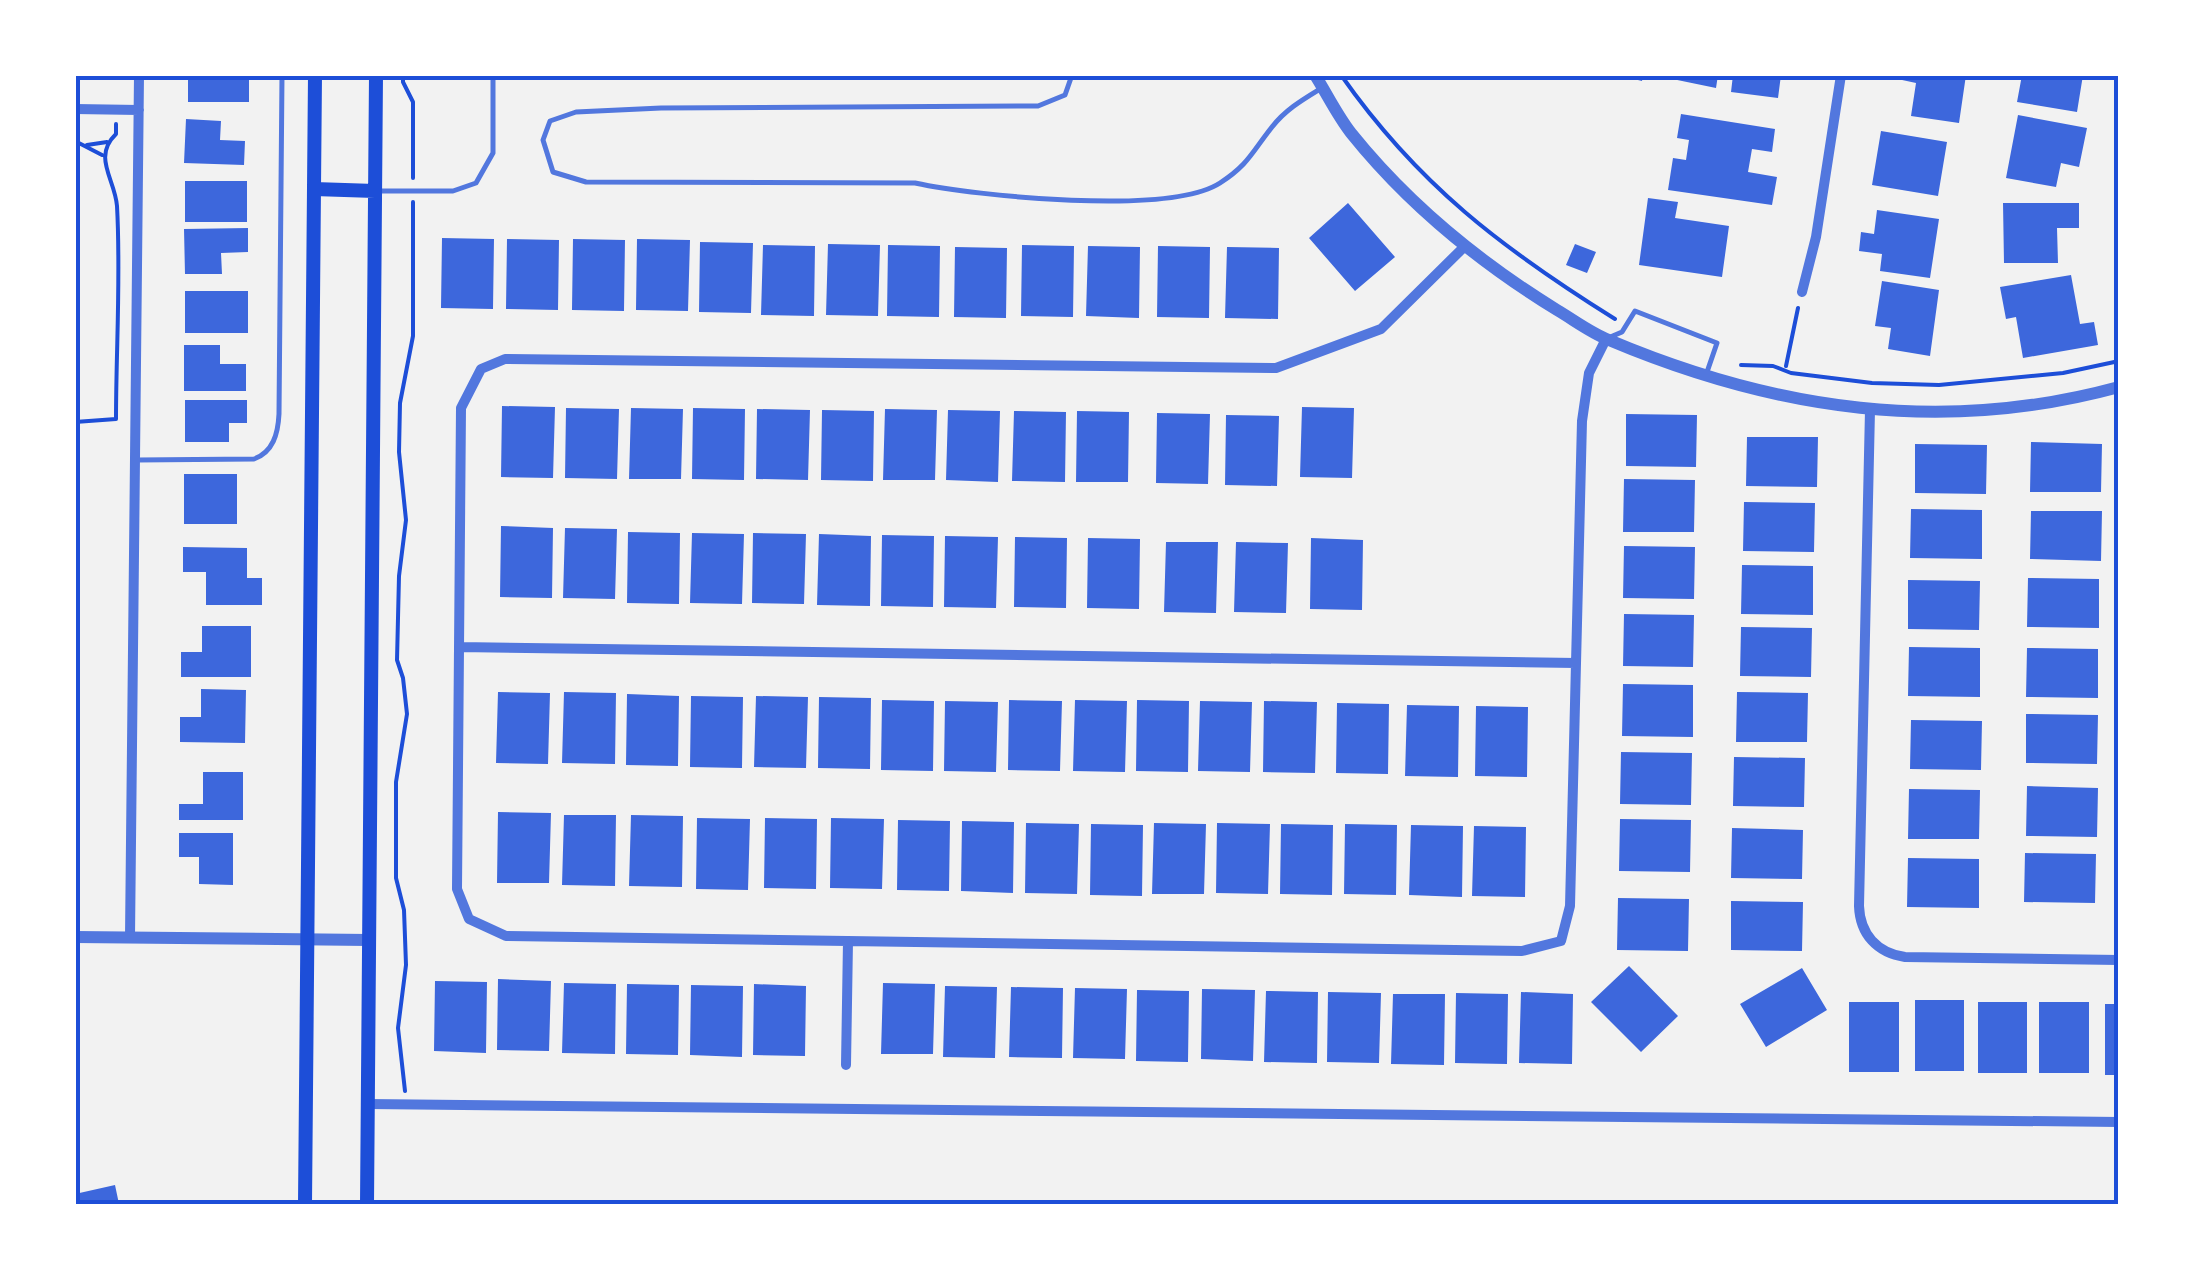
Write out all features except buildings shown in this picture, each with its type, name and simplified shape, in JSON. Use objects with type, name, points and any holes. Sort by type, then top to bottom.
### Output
[{"type":"main road","points":[[305,1204],[315,75]]},
{"type":"main road","points":[[367,1204],[376,75]]},
{"type":"main road","points":[[314,189],[375,191]]},
{"type":"street","points":[[130,938],[139,75]]},
{"type":"street","points":[[1802,292],[1816,237],[1841,75]]},
{"type":"street","points":[[1318,81],[1350,130],[1401,189],[1464,246],[1606,339],[1706,375],[1800,402],[1870,410],[1953,412],[2022,406],[2119,387]]},
{"type":"street","points":[[75,109],[139,110]]},
{"type":"street","points":[[1464,246],[1381,330],[1276,368],[506,359],[478,371],[461,408],[457,888],[471,921],[506,936],[1522,951],[1561,941],[1570,906],[1582,421],[1588,373],[1606,339]]},
{"type":"street","points":[[1870,410],[1858,909],[1861,924],[1870,940],[1884,951],[1904,957],[2119,960]]},
{"type":"street","points":[[459,647],[1576,663]]},
{"type":"street","points":[[75,938],[369,940]]},
{"type":"street","points":[[846,1065],[848,941]]},
{"type":"street","points":[[368,1104],[2119,1122]]},
{"type":"lane","points":[[136,460],[254,460],[274,442],[279,414],[282,75]]},
{"type":"lane","points":[[375,191],[454,191],[476,183],[493,153],[493,75]]},
{"type":"lane","points":[[1072,75],[1064,95],[1038,106],[576,112],[550,120],[543,140],[553,172],[586,182],[915,183],[956,192],[1028,199],[1183,198],[1216,186],[1249,162],[1271,128],[1318,81]]},
{"type":"lane","points":[[1606,339],[1622,332],[1634,312],[1651,318],[1718,343],[1706,375]]},
{"type":"path","points":[[403,75],[414,102],[413,336],[400,403],[406,520],[398,576],[397,660],[404,678],[408,714],[396,782],[396,878],[404,910],[406,951],[398,1028],[405,1077]]},
{"type":"path","points":[[1341,75],[1398,150],[1454,206],[1526,260],[1626,326]]},
{"type":"path","points":[[84,146],[107,142],[116,134],[116,110]]},
{"type":"path","points":[[75,141],[104,156]]},
{"type":"path","points":[[75,422],[116,419],[117,204],[104,156],[107,142]]},
{"type":"path","points":[[1786,366],[1802,292]]},
{"type":"path","points":[[1712,359],[1872,383],[1939,384],[2063,373],[2119,361]]}]
